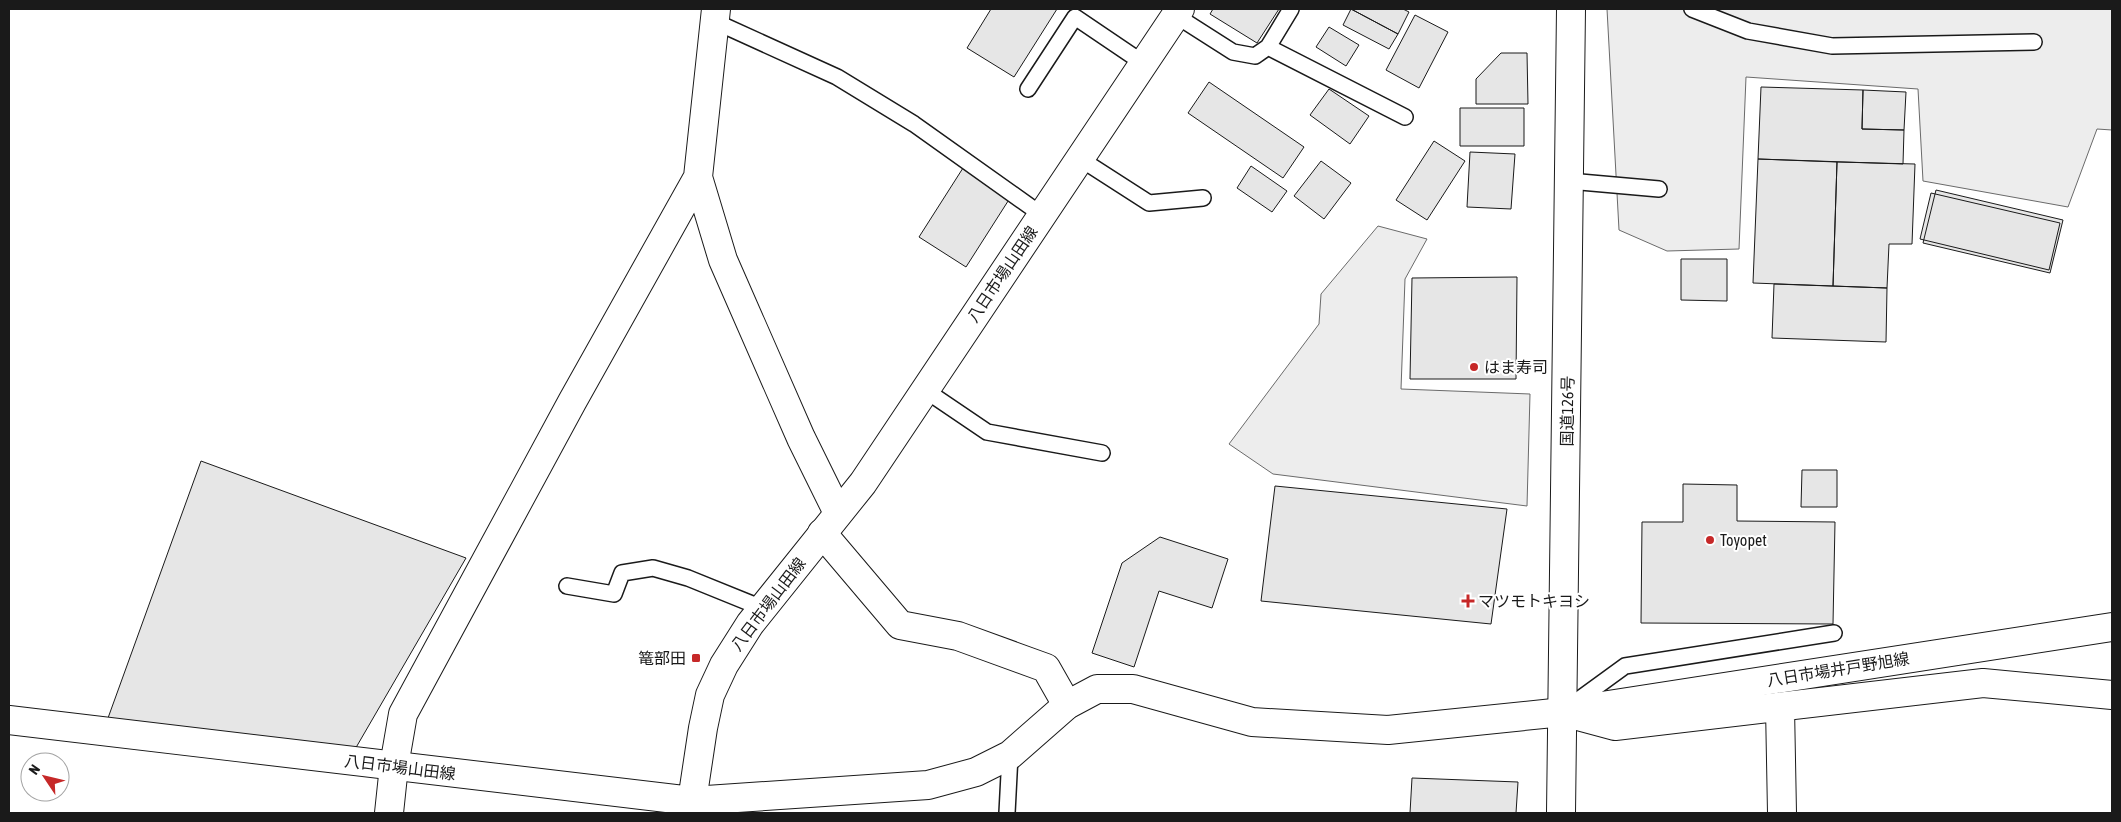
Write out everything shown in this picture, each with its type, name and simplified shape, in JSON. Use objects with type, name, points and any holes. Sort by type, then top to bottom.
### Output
[{"type":"main road","name":"国道126号","points":[[1561,813],[1571,9]]},
{"type":"main road","name":"八日市場山田線","points":[[9,720],[394,766],[693,807],[703,728],[710,695],[724,665],[762,608],[863,483],[1178,12]]},
{"type":"main road","points":[[389,813],[394,766],[403,714],[572,402],[698,177],[716,15]]},
{"type":"main road","points":[[698,177],[724,260],[801,438],[830,523],[900,625],[958,636],[1046,668],[1067,705]]},
{"type":"main road","name":"八日市場井戸野旭線","points":[[693,807],[928,785],[976,772],[1010,755],[1067,705],[1096,689],[1133,689],[1252,722],[1388,730],[1563,712],[2112,627]]},
{"type":"main road","points":[[1563,712],[1615,726],[1983,683],[2112,695]]},
{"type":"main road","points":[[1780,707],[1782,813]]},
{"type":"lane","points":[[1178,12],[1233,52],[1255,56],[1268,47],[1291,9]]},
{"type":"lane","points":[[1692,9],[1748,31],[1832,46],[2034,42]]},
{"type":"lane","points":[[716,15],[837,77],[914,124],[1042,215]]},
{"type":"lane","points":[[1028,89],[1075,18],[1143,63]]},
{"type":"lane","points":[[1268,47],[1405,118]]},
{"type":"lane","points":[[1079,158],[1149,203],[1203,198]]},
{"type":"lane","points":[[1569,181],[1659,188]]},
{"type":"lane","points":[[925,390],[987,432],[1102,452]]},
{"type":"lane","points":[[567,586],[614,594],[622,573],[653,568],[688,578],[762,608]]},
{"type":"lane","points":[[1563,712],[1625,666],[1834,633]]},
{"type":"lane","points":[[1007,813],[1010,755]]},
{"type":"shaded area","points":[[1607,9],[2112,9],[2112,130],[2097,129],[2068,207],[1923,181],[1918,89],[1746,77],[1739,249],[1667,251],[1619,230]]},
{"type":"shaded area","points":[[1378,226],[1427,239],[1405,279],[1401,389],[1530,394],[1527,506],[1273,474],[1229,444],[1319,324],[1321,294]]},
{"type":"building","points":[[991,9],[1057,9],[1014,77],[967,48]]},
{"type":"building","points":[[1213,9],[1279,9],[1257,43],[1210,14]]},
{"type":"building","points":[[1351,9],[1403,9],[1409,12],[1398,34]]},
{"type":"building","points":[[1351,9],[1398,34],[1389,49],[1343,25]]},
{"type":"building","points":[[1415,15],[1448,32],[1419,88],[1386,70]]},
{"type":"building","points":[[1329,27],[1359,45],[1346,66],[1316,47]]},
{"type":"building","points":[[1501,53],[1527,53],[1528,104],[1476,104],[1476,79]]},
{"type":"building","points":[[1209,82],[1304,147],[1283,178],[1188,113]]},
{"type":"building","points":[[1761,87],[1863,90],[1862,129],[1904,130],[1903,164],[1758,159]]},
{"type":"building","points":[[1329,89],[1369,116],[1350,144],[1310,115]]},
{"type":"building","points":[[1863,90],[1906,92],[1904,130],[1862,129]]},
{"type":"building","points":[[1460,108],[1524,108],[1524,146],[1460,146]]},
{"type":"building","points":[[1434,141],[1465,161],[1427,220],[1396,200]]},
{"type":"building","points":[[1470,152],[1515,154],[1511,209],[1467,207]]},
{"type":"building","points":[[1758,159],[1837,162],[1833,286],[1753,283]]},
{"type":"building","points":[[1321,161],[1351,183],[1324,219],[1294,196]]},
{"type":"building","points":[[1837,162],[1915,164],[1912,244],[1889,244],[1887,288],[1833,286]]},
{"type":"building","points":[[1251,166],[1287,191],[1272,212],[1237,188]]},
{"type":"building","points":[[963,168],[1010,198],[966,267],[919,237]]},
{"type":"building","points":[[1936,190],[2063,220],[2050,273],[1923,243]]},
{"type":"building","points":[[1931,193],[2060,223],[2049,270],[1920,239]]},
{"type":"building","points":[[1681,259],[1727,259],[1727,301],[1681,300]]},
{"type":"building","points":[[1517,277],[1516,379],[1410,379],[1412,278]]},
{"type":"building","points":[[1774,284],[1887,288],[1886,342],[1772,338]]},
{"type":"building","points":[[201,461],[466,558],[354,751],[108,718]]},
{"type":"building","points":[[1802,470],[1837,470],[1837,507],[1801,507]]},
{"type":"building","points":[[1683,484],[1737,485],[1737,521],[1835,522],[1833,624],[1641,623],[1642,522],[1683,522]]},
{"type":"building","points":[[1275,486],[1507,509],[1491,624],[1261,601]]},
{"type":"building","points":[[1160,537],[1228,559],[1212,608],[1159,591],[1134,667],[1092,653],[1122,563]]},
{"type":"building","points":[[1412,778],[1518,782],[1516,813],[1410,813]]},
{"type":"place","name":"はま寿司","points":[[1474,367]]},
{"type":"place","name":"Toyopet","points":[[1710,540]]},
{"type":"place","name":"マツモトキヨシ","points":[[1468,601]]},
{"type":"place","name":"篭部田","points":[[696,658]]}]
